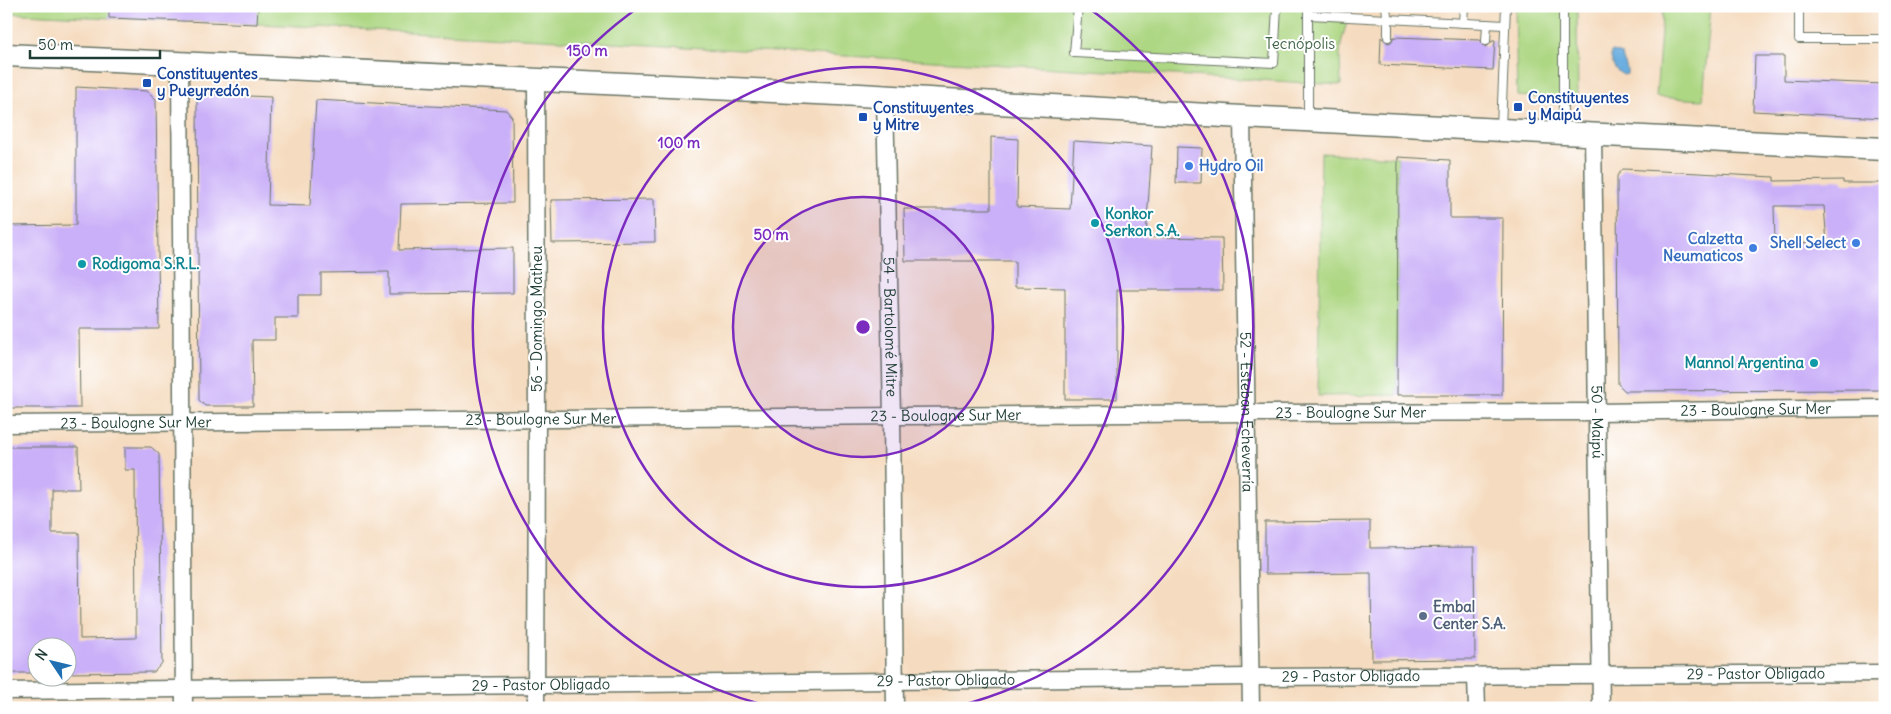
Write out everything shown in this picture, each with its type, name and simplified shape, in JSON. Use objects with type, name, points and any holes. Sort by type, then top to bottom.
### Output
[{"type":"main road","points":[[6,56],[886,97],[1885,149]]},
{"type":"street","points":[[180,64],[184,708]]},
{"type":"street","name":"56 - Domingo Matheu","points":[[536,81],[536,708]]},
{"type":"street","name":"54 - Bartolomé Mitre","points":[[886,97],[895,708]]},
{"type":"street","name":"52 - Esteban Echeverría","points":[[1242,117],[1251,708]]},
{"type":"street","name":"50 - Maipú","points":[[1593,134],[1601,708]]},
{"type":"street","name":"23 - Boulogne Sur Mer","points":[[6,424],[1247,412],[1596,412],[1885,408]]},
{"type":"street","name":"29 - Pastor Obligado","points":[[6,691],[1252,677],[1885,673]]},
{"type":"street","points":[[1476,676],[1476,708]]},
{"type":"lane","points":[[1078,6],[1074,53],[1274,63],[1277,6]]},
{"type":"lane","points":[[1386,6],[1388,37]]},
{"type":"lane","points":[[1464,6],[1464,23]]},
{"type":"lane","points":[[1501,130],[1506,6]]},
{"type":"lane","points":[[1563,6],[1563,133]]},
{"type":"lane","points":[[1799,6],[1799,39],[1885,39]]},
{"type":"lane","points":[[1308,120],[1309,9],[1387,19],[1505,25]]},
{"type":"lane","points":[[1486,24],[1486,41]]},
{"type":"green space","name":"Tecnópolis","points":[[6,6],[1348,6],[1348,11],[1340,50],[1341,85],[531,38],[6,13]]},
{"type":"green space","points":[[1515,6],[1577,6],[1578,100],[1517,96]]},
{"type":"green space","points":[[1663,6],[1711,6],[1703,100],[1656,97]]},
{"type":"green space","points":[[1321,153],[1398,157],[1397,395],[1318,396]]},
{"type":"water","points":[[1613,51],[1622,54],[1627,74],[1621,74],[1614,66],[1611,55]]},
{"type":"building","points":[[109,6],[258,6],[257,24],[109,18]]},
{"type":"building","points":[[1381,37],[1388,43],[1394,37],[1480,40],[1486,47],[1492,41],[1495,41],[1493,70],[1380,65]]},
{"type":"building","points":[[1755,56],[1784,56],[1784,80],[1885,84],[1885,118],[1753,111]]},
{"type":"building","name":"Rodigoma S.R.L.","points":[[76,87],[147,91],[156,99],[159,329],[79,329],[80,408],[6,408],[6,226],[76,225]]},
{"type":"building","points":[[205,94],[271,97],[268,205],[310,206],[316,100],[506,110],[512,117],[513,203],[401,204],[399,250],[513,248],[513,293],[389,294],[389,272],[321,273],[321,295],[298,295],[298,318],[275,318],[275,340],[252,340],[253,406],[205,406],[199,400],[197,101]]},
{"type":"building","points":[[991,137],[1018,139],[1017,207],[1070,209],[1074,141],[1152,146],[1146,237],[1222,238],[1223,290],[1117,290],[1117,399],[1065,399],[1065,288],[1015,287],[1015,261],[905,261],[904,209],[991,209]]},
{"type":"building","name":"Hydro Oil","points":[[1177,147],[1202,148],[1201,183],[1176,183]]},
{"type":"building","points":[[1398,157],[1450,160],[1450,218],[1503,218],[1502,395],[1397,395]]},
{"type":"building","points":[[1623,169],[1774,177],[1774,181],[1843,180],[1843,183],[1885,183],[1885,390],[1625,391],[1618,384],[1617,176]],"holes":[[[1774,206],[1824,206],[1827,243],[1775,242]]]},
{"type":"building","points":[[654,199],[655,242],[552,243],[551,200]]},
{"type":"building","points":[[6,447],[78,447],[79,489],[52,489],[52,533],[79,533],[80,639],[136,638],[135,470],[125,470],[125,447],[151,447],[159,454],[162,663],[154,672],[78,673],[78,636],[28,636],[28,673],[6,673]]},
{"type":"building","name":"Embal Center S.A.","points":[[1370,521],[1370,548],[1474,547],[1475,659],[1372,660],[1371,573],[1265,574],[1265,522]]},
{"type":"railway","points":[[330,6],[402,10]]},
{"type":"place","name":"Constituyentes y Pueyrredón","points":[[147,83]]},
{"type":"place","name":"Constituyentes y Maipú","points":[[1518,107]]},
{"type":"place","name":"Constituyentes y Mitre","points":[[863,117]]},
{"type":"place","name":"Hydro Oil","points":[[1189,166]]},
{"type":"place","name":"Konkor Serkon S.A.","points":[[1095,223]]},
{"type":"place","name":"Shell Select","points":[[1856,243]]},
{"type":"place","name":"Calzetta Neumaticos","points":[[1753,248]]},
{"type":"place","name":"Rodigoma S.R.L.","points":[[82,264]]},
{"type":"place","name":"Mannol Argentina","points":[[1814,363]]},
{"type":"place","name":"Embal Center S.A.","points":[[1423,616]]}]
